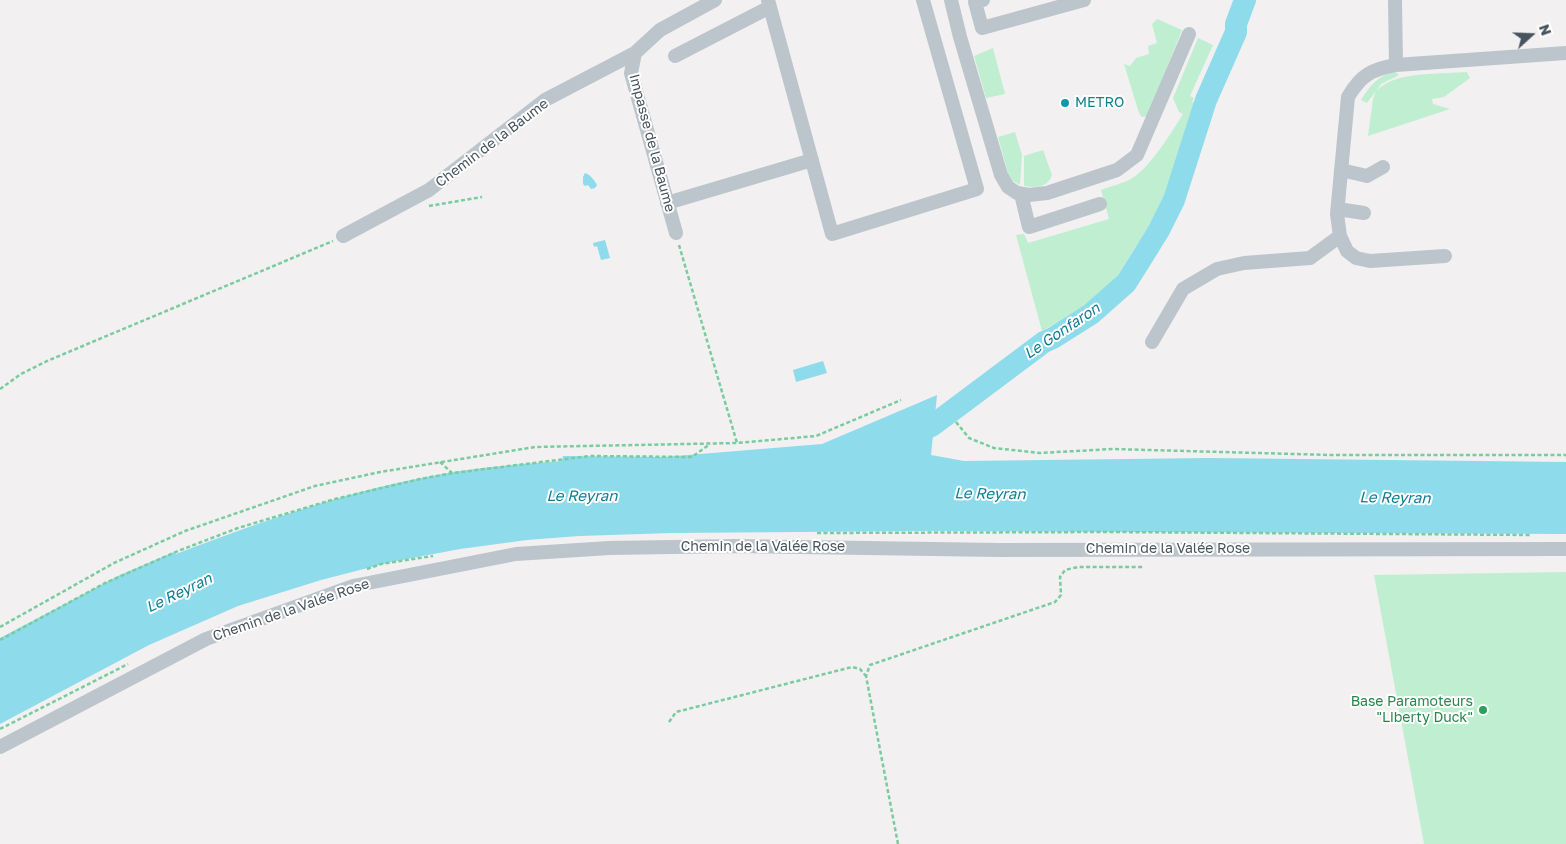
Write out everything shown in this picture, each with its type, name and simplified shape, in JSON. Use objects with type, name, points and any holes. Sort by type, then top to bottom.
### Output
[{"type":"street","name":"Chemin de la Baume","points":[[343,236],[429,190],[546,100],[635,53],[660,30],[715,0]]},
{"type":"street","points":[[675,56],[769,3],[832,234],[977,189],[923,0]]},
{"type":"street","points":[[951,0],[960,37],[1001,175],[1008,187],[1021,194],[1047,193],[1117,170],[1137,155],[1189,34]]},
{"type":"street","points":[[983,0],[974,2],[982,28],[1084,0]]},
{"type":"street","points":[[1395,0],[1396,64]]},
{"type":"street","name":"Impasse de la Baume","points":[[635,53],[631,73],[676,233]]},
{"type":"street","points":[[1445,256],[1370,261],[1356,258],[1347,251],[1340,236],[1338,209],[1348,96],[1354,86],[1368,73],[1396,64],[1566,53]]},
{"type":"street","points":[[667,203],[812,160]]},
{"type":"street","points":[[1341,170],[1367,176],[1383,167]]},
{"type":"street","points":[[1021,194],[1029,227],[1100,204]]},
{"type":"street","points":[[1338,209],[1364,213]]},
{"type":"street","points":[[1152,342],[1183,289],[1217,269],[1244,263],[1310,258],[1340,236]]},
{"type":"street","name":"Chemin de la Valée Rose","points":[[0,747],[206,639],[353,586],[516,554],[609,548],[734,546],[989,550],[1566,550]]},
{"type":"path","points":[[428,206],[482,197]]},
{"type":"path","points":[[676,233],[736,443]]},
{"type":"path","points":[[0,389],[21,374],[47,361],[343,236]]},
{"type":"path","points":[[0,627],[114,563],[185,531],[315,486],[380,472],[535,447],[736,443],[816,436],[901,400]]},
{"type":"path","points":[[956,422],[969,438],[994,448],[1040,453],[1112,449],[1331,455],[1566,455]]},
{"type":"path","points":[[0,640],[105,583],[178,551],[238,528],[336,499],[453,473],[590,456],[692,457],[711,443]]},
{"type":"path","points":[[440,462],[453,473]]},
{"type":"path","points":[[810,533],[1120,532],[1538,535]]},
{"type":"path","points":[[362,570],[381,564],[438,555]]},
{"type":"path","points":[[866,676],[870,665],[1055,602],[1061,595],[1060,577],[1065,570],[1142,567]]},
{"type":"path","points":[[0,729],[134,660]]},
{"type":"path","points":[[669,722],[676,712],[852,667],[860,669],[866,676],[898,844]]},
{"type":"green space","points":[[1157,19],[1182,30],[1148,116],[1142,117],[1139,113],[1124,64],[1130,66],[1136,58],[1149,54],[1148,46],[1157,43],[1152,24]]},
{"type":"green space","points":[[1198,38],[1213,45],[1190,96],[1194,98],[1192,102],[1201,101],[1165,200],[1114,281],[1085,306],[1042,331],[1016,235],[1024,234],[1028,243],[1109,219],[1101,190],[1128,181],[1138,174],[1160,150],[1183,114],[1179,112],[1173,98]]},
{"type":"green space","points":[[993,48],[1005,94],[986,98],[974,56]]},
{"type":"green space","points":[[1395,72],[1399,75],[1381,84],[1377,90],[1395,79],[1415,75],[1467,72],[1470,78],[1444,97],[1432,99],[1433,104],[1450,109],[1368,136],[1373,99],[1376,91],[1367,103],[1361,100],[1379,78]]},
{"type":"green space","points":[[1015,132],[1022,155],[1020,185],[1013,181],[1008,173],[998,137]]},
{"type":"green space","points":[[1043,150],[1052,175],[1050,179],[1044,185],[1024,186],[1024,156]]},
{"type":"green space","name":"Base Paramoteurs \"Liberty Duck\"","points":[[1566,572],[1566,844],[1424,844],[1374,575]]},
{"type":"water","points":[[585,173],[597,185],[595,188],[591,189],[588,185],[585,186],[583,184]]},
{"type":"water","points":[[605,240],[610,258],[601,260],[597,246],[594,247],[593,243]]},
{"type":"water","points":[[823,361],[827,373],[796,382],[793,370]]},
{"type":"water","name":"Le Reyran","points":[[937,395],[931,455],[964,461],[1209,458],[1566,462],[1566,534],[924,531],[672,533],[527,540],[460,549],[391,562],[321,580],[238,606],[149,645],[0,724],[0,638],[120,575],[174,552],[176,554],[274,518],[340,498],[442,474],[562,461],[563,456],[664,457],[822,444]]},
{"type":"waterway","name":"Le Gonfaron","points":[[908,437],[933,425],[1044,342],[1091,314],[1126,283],[1159,230],[1174,200],[1206,100],[1236,32],[1236,24],[1245,0]]},
{"type":"place","name":"METRO","points":[[1065,103]]},
{"type":"place","name":"Base Paramoteurs \"Liberty Duck\"","points":[[1483,710]]}]
